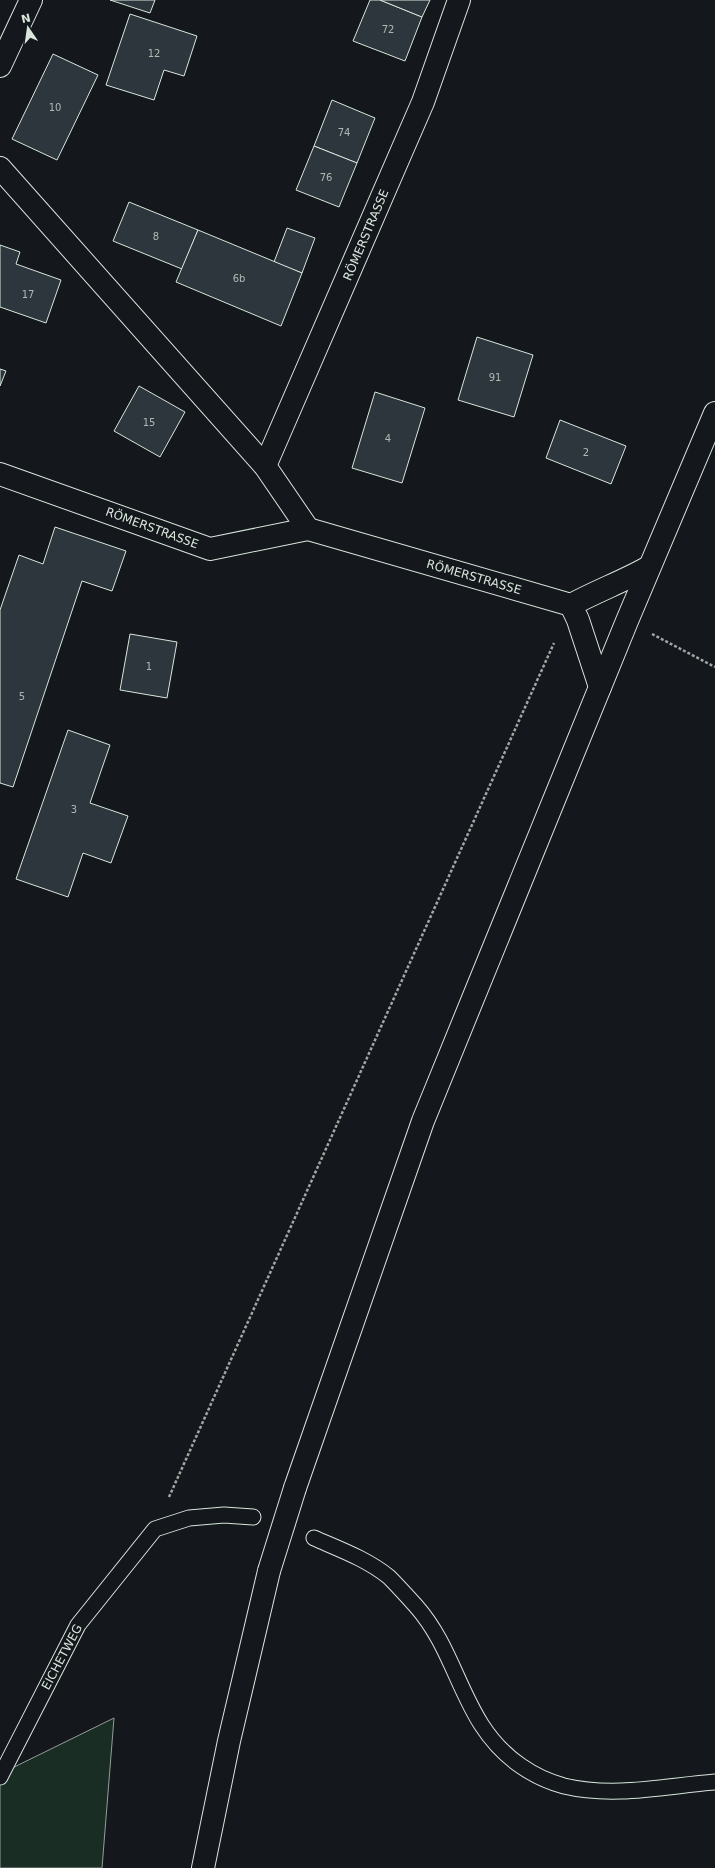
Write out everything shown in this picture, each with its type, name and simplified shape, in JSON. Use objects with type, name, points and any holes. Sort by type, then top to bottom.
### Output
[{"type":"main road","points":[[0,66],[31,0]]},
{"type":"main road","name":"RÖMERSTRASSE","points":[[266,466],[423,102],[459,0]]},
{"type":"main road","points":[[0,168],[266,466],[308,529]]},
{"type":"main road","points":[[204,1868],[229,1741],[269,1571],[294,1488],[423,1121],[627,621],[715,414]]},
{"type":"main road","name":"RÖMERSTRASSE","points":[[0,474],[210,549],[308,529],[571,606]]},
{"type":"main road","points":[[600,687],[578,620],[571,606],[590,595],[618,584],[649,568]]},
{"type":"lane","points":[[155,1529],[189,1518],[224,1515],[253,1517]]},
{"type":"lane","name":"EICHETWEG","points":[[0,1777],[78,1625],[155,1529]]},
{"type":"lane","points":[[314,1538],[362,1560],[388,1577],[417,1607],[436,1632],[476,1718],[491,1740],[508,1757],[535,1776],[564,1786],[595,1791],[628,1792],[715,1782]]},
{"type":"path","points":[[155,1529],[571,606]]},
{"type":"path","points":[[627,621],[715,667]]},
{"type":"green space","points":[[114,1718],[102,1868],[0,1868],[0,1774]]},
{"type":"building","points":[[110,0],[155,0],[150,13]]},
{"type":"building","points":[[370,0],[380,0],[422,17],[405,61],[353,41]]},
{"type":"building","points":[[380,0],[430,0],[422,17]]},
{"type":"building","points":[[130,14],[197,36],[184,76],[164,70],[154,100],[106,85]]},
{"type":"building","points":[[53,54],[98,75],[57,160],[12,139]]},
{"type":"building","points":[[332,100],[375,118],[357,163],[314,146]]},
{"type":"building","points":[[314,146],[357,163],[339,207],[296,190]]},
{"type":"building","points":[[129,202],[198,230],[182,269],[113,241]]},
{"type":"building","points":[[287,228],[315,238],[302,273],[274,262]]},
{"type":"building","points":[[198,230],[302,273],[281,326],[176,282]]},
{"type":"building","points":[[0,245],[20,252],[16,264],[61,280],[46,323],[0,307]]},
{"type":"building","points":[[477,337],[533,355],[514,417],[458,400]]},
{"type":"building","points":[[0,369],[6,371],[0,386]]},
{"type":"building","points":[[139,386],[185,412],[160,457],[114,431]]},
{"type":"building","points":[[375,392],[425,408],[402,483],[352,468]]},
{"type":"building","points":[[560,420],[626,446],[611,484],[546,458]]},
{"type":"building","points":[[55,527],[126,551],[112,591],[82,581],[13,787],[0,783],[0,610],[19,555],[43,564]]},
{"type":"building","points":[[130,634],[177,642],[167,698],[120,690]]},
{"type":"building","points":[[68,730],[110,745],[90,803],[128,816],[111,863],[83,853],[68,897],[16,879]]}]
